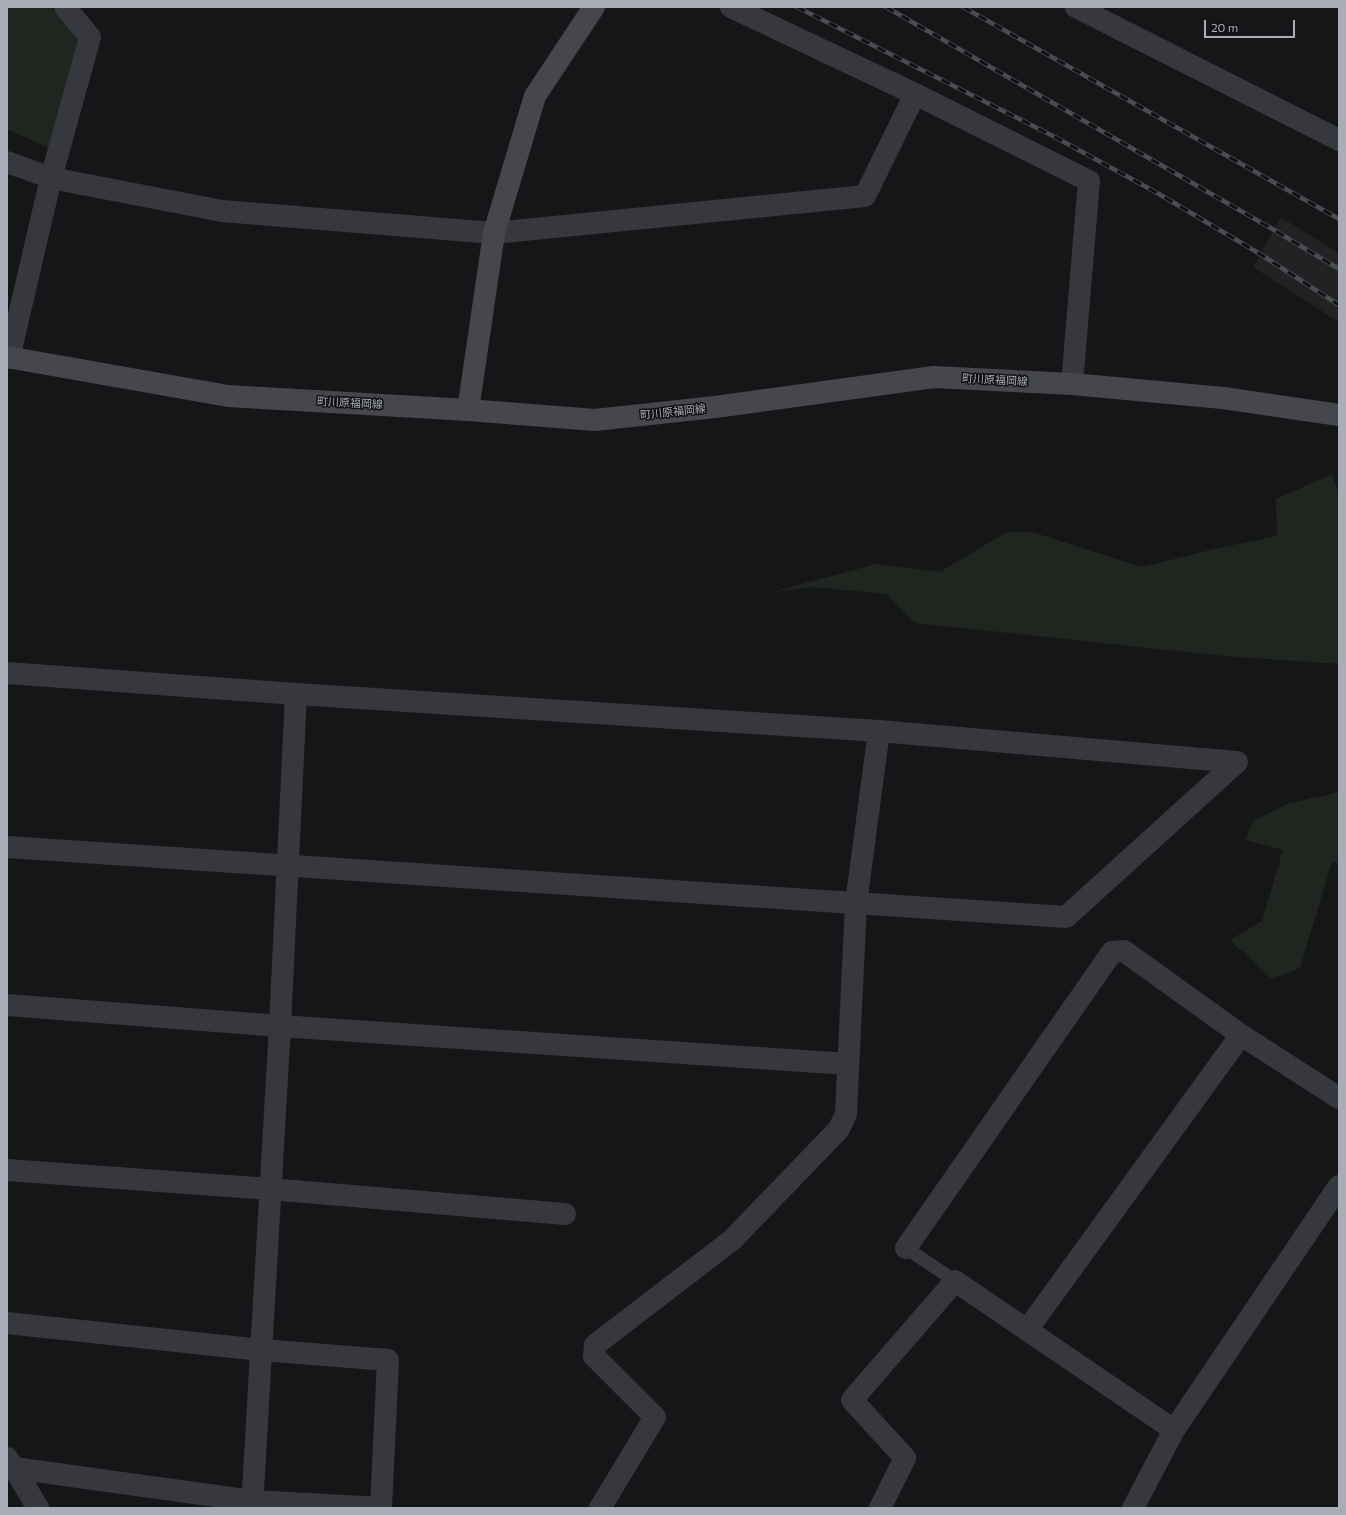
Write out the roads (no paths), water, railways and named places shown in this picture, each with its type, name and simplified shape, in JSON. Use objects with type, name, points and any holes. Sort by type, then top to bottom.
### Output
[{"type":"main road","points":[[468,410],[494,233],[535,96],[594,7]]},
{"type":"main road","name":"町川原福岡線","points":[[8,357],[228,396],[468,410],[595,420],[715,407],[934,377],[1072,384],[1223,398],[1339,415]]},
{"type":"street","points":[[8,357],[51,178],[90,37],[65,7]]},
{"type":"street","points":[[731,7],[915,94],[1089,181],[1072,384]]},
{"type":"street","points":[[1076,7],[1339,140]]},
{"type":"street","points":[[7,162],[51,178],[222,211],[494,233],[865,196],[915,94]]},
{"type":"street","points":[[7,673],[296,694],[879,731],[1237,762],[1066,917],[288,865],[7,848]]},
{"type":"street","points":[[252,1504],[280,1026],[296,694]]},
{"type":"street","points":[[600,1508],[655,1417],[594,1356],[595,1345],[732,1240],[839,1129],[846,1114],[856,903],[879,731]]},
{"type":"street","points":[[906,1248],[1112,952],[1124,951],[1241,1035],[1339,1098]]},
{"type":"street","points":[[7,1005],[280,1026],[848,1064]]},
{"type":"street","points":[[1027,1330],[1241,1035]]},
{"type":"street","points":[[7,1170],[270,1189],[565,1214]]},
{"type":"street","points":[[1133,1508],[1174,1430],[1339,1186]]},
{"type":"street","points":[[880,1508],[904,1458],[852,1400],[955,1281],[1174,1430]]},
{"type":"street","points":[[7,1324],[261,1350],[388,1360],[381,1508],[252,1504],[10,1463]]},
{"type":"street","points":[[10,1463],[38,1508]]},
{"type":"lane","points":[[906,1248],[955,1281]]},
{"type":"railway","points":[[797,7],[1055,137],[1159,194],[1260,254],[1339,305]]},
{"type":"railway","points":[[886,7],[1274,230],[1339,269]]},
{"type":"railway","points":[[963,7],[1339,219]]}]
